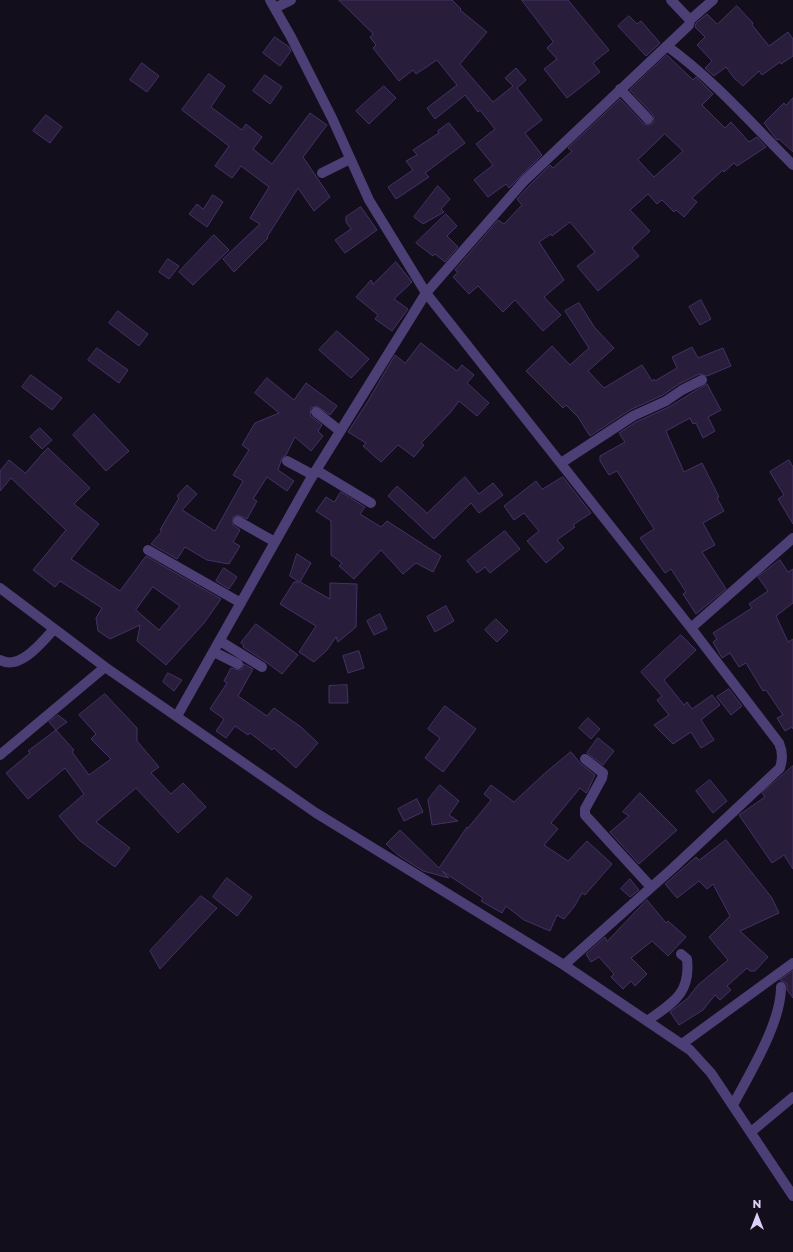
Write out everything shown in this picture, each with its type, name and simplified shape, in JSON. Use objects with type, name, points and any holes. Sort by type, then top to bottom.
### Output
[{"type":"street","points":[[290,0],[273,4],[332,118],[369,200],[426,293],[691,628],[778,743],[783,756],[780,768],[652,887],[564,965]]},
{"type":"street","points":[[671,0],[690,20]]},
{"type":"street","points":[[177,716],[315,473],[426,293],[524,181],[689,25],[690,20],[713,0]]},
{"type":"street","points":[[667,46],[712,82],[793,165]]},
{"type":"street","points":[[620,89],[648,120]]},
{"type":"street","points":[[322,173],[350,159]]},
{"type":"street","points":[[561,463],[633,416],[666,401],[682,390],[702,380]]},
{"type":"street","points":[[316,412],[340,431]]},
{"type":"street","points":[[287,461],[315,473],[371,503]]},
{"type":"street","points":[[238,521],[275,542]]},
{"type":"street","points":[[691,628],[793,538]]},
{"type":"street","points":[[148,550],[241,603]]},
{"type":"street","points":[[0,588],[105,667],[316,814],[564,965],[682,1044],[693,1053],[711,1073],[793,1196]]},
{"type":"street","points":[[0,660],[6,663],[15,662],[40,644],[54,629]]},
{"type":"street","points":[[220,641],[262,667]]},
{"type":"street","points":[[214,652],[238,664]]},
{"type":"street","points":[[0,754],[105,667]]},
{"type":"street","points":[[585,759],[602,773],[602,778],[585,809],[585,815],[652,887]]},
{"type":"street","points":[[647,1021],[671,1004],[686,986],[687,959],[681,954]]},
{"type":"street","points":[[682,1044],[793,963]]},
{"type":"street","points":[[733,1105],[753,1067],[774,1019],[780,987]]},
{"type":"street","points":[[751,1132],[793,1097]]},
{"type":"building","points":[[339,0],[452,0],[461,9],[460,10],[487,32],[460,64],[493,102],[513,86],[505,78],[516,68],[526,80],[517,88],[542,120],[525,133],[542,155],[509,188],[506,184],[488,197],[474,180],[493,165],[476,144],[495,129],[480,110],[478,112],[465,95],[435,119],[427,108],[457,85],[437,60],[416,74],[413,70],[399,81],[373,48],[376,45],[370,37],[373,34]]},
{"type":"building","points":[[522,0],[568,0],[609,50],[593,63],[600,72],[567,98],[544,69],[557,59],[547,48],[553,42]]},
{"type":"building","points":[[737,6],[753,23],[752,25],[769,46],[788,32],[793,39],[793,56],[781,64],[780,62],[762,75],[759,71],[743,86],[734,78],[726,67],[714,76],[705,68],[712,61],[697,45],[705,37],[695,27],[696,23],[707,14],[717,24]]},
{"type":"building","points":[[629,16],[637,24],[641,21],[660,43],[646,56],[618,26]]},
{"type":"building","points":[[275,37],[289,47],[291,51],[280,66],[263,53]]},
{"type":"building","points":[[667,55],[693,80],[696,77],[713,94],[702,105],[725,128],[731,122],[749,142],[757,137],[766,147],[737,166],[734,163],[724,172],[723,170],[692,198],[697,202],[684,217],[676,210],[674,212],[662,200],[657,204],[648,194],[630,210],[650,231],[632,248],[639,256],[598,291],[577,266],[595,252],[570,222],[552,236],[551,234],[539,242],[564,280],[544,297],[561,315],[543,331],[515,300],[503,312],[478,286],[469,294],[453,277],[458,272],[455,270],[498,220],[504,224],[522,205],[517,199],[529,186],[550,165],[553,168],[572,151],[568,148],[620,99],[644,124],[649,125],[653,123],[653,115],[630,90]],"holes":[[[665,134],[683,151],[654,177],[638,160]]]},
{"type":"building","points":[[142,63],[159,76],[147,92],[130,80]]},
{"type":"building","points":[[209,74],[225,86],[211,107],[242,130],[246,124],[262,137],[253,149],[272,164],[310,113],[327,125],[303,157],[330,197],[314,211],[298,188],[267,237],[268,238],[234,272],[223,259],[260,224],[250,218],[269,187],[241,166],[232,178],[215,166],[229,146],[182,110]]},
{"type":"building","points":[[265,75],[282,87],[270,104],[253,91]]},
{"type":"building","points":[[384,86],[396,98],[369,124],[356,111]]},
{"type":"building","points":[[793,98],[793,152],[779,139],[777,140],[764,123],[784,103],[786,105]]},
{"type":"building","points":[[46,115],[62,127],[50,143],[33,131]]},
{"type":"building","points":[[449,123],[465,143],[425,173],[429,177],[396,199],[388,187],[413,170],[406,161],[417,155],[413,150],[439,133],[438,131]]},
{"type":"building","points":[[438,186],[450,199],[441,209],[444,212],[423,224],[414,217]]},
{"type":"building","points":[[213,195],[223,202],[207,227],[189,214],[197,204],[203,209]]},
{"type":"building","points":[[361,207],[377,230],[345,253],[335,240],[351,229],[346,222],[346,217]]},
{"type":"building","points":[[446,214],[457,226],[447,236],[458,247],[445,262],[435,254],[433,256],[416,243]]},
{"type":"building","points":[[214,235],[229,250],[193,285],[179,272]]},
{"type":"building","points":[[168,259],[179,266],[169,279],[159,272]]},
{"type":"building","points":[[396,262],[412,282],[394,299],[408,309],[392,331],[375,319],[378,315],[356,297],[371,280],[373,284]]},
{"type":"building","points":[[701,300],[711,319],[700,325],[689,307]]},
{"type":"building","points":[[579,303],[595,328],[614,348],[588,371],[604,388],[642,365],[652,381],[654,379],[655,381],[677,368],[672,357],[692,347],[698,358],[723,348],[731,366],[707,376],[699,374],[679,384],[663,395],[630,410],[590,436],[578,417],[566,405],[563,408],[526,371],[552,346],[570,365],[589,348],[565,311]]},
{"type":"building","points":[[118,311],[148,334],[139,346],[109,323]]},
{"type":"building","points":[[337,331],[369,359],[351,378],[319,350]]},
{"type":"building","points":[[421,343],[457,371],[462,365],[474,375],[467,383],[489,403],[477,416],[459,401],[450,413],[421,443],[424,445],[414,457],[398,445],[381,462],[363,446],[366,443],[348,432],[395,355],[405,363]]},
{"type":"building","points":[[97,348],[128,370],[119,383],[88,360]]},
{"type":"building","points":[[31,375],[62,398],[52,410],[22,387]]},
{"type":"building","points":[[267,378],[294,400],[306,383],[337,406],[330,415],[317,406],[311,408],[310,415],[322,425],[318,431],[323,436],[311,451],[295,437],[286,455],[282,458],[278,470],[294,481],[287,491],[267,477],[253,499],[257,501],[247,519],[238,515],[233,517],[233,525],[240,530],[233,542],[240,546],[229,564],[207,560],[185,547],[177,559],[151,544],[162,531],[160,530],[179,498],[177,496],[187,485],[197,494],[182,510],[215,531],[243,481],[233,475],[249,450],[242,445],[255,423],[279,413],[255,393]]},
{"type":"building","points":[[707,384],[721,410],[708,417],[715,431],[703,438],[696,423],[693,424],[690,418],[666,431],[684,472],[702,463],[719,497],[717,498],[724,511],[703,523],[715,545],[702,552],[726,589],[696,614],[683,594],[686,592],[671,569],[665,573],[640,538],[654,529],[617,471],[609,475],[600,461],[600,456],[625,442],[619,433],[636,422],[669,407]]},
{"type":"building","points":[[94,414],[129,451],[106,471],[73,435]]},
{"type":"building","points":[[40,428],[52,440],[42,449],[30,437]]},
{"type":"building","points":[[48,448],[90,488],[74,504],[99,524],[71,559],[120,591],[146,556],[221,599],[204,623],[166,665],[137,641],[140,625],[110,639],[98,631],[96,618],[102,608],[60,581],[55,587],[33,570],[66,530],[11,478],[0,491],[0,471],[9,460],[25,473]],"holes":[[[153,587],[180,606],[159,630],[136,610]]]},
{"type":"building","points":[[789,460],[793,467],[793,524],[778,499],[784,495],[770,472]]},
{"type":"building","points":[[465,477],[479,494],[493,483],[503,495],[479,513],[471,503],[434,539],[388,496],[397,486],[427,513]]},
{"type":"building","points":[[563,477],[591,513],[573,525],[575,527],[557,540],[564,548],[546,563],[527,541],[539,531],[524,513],[514,520],[504,506],[536,481],[542,489]]},
{"type":"building","points":[[341,492],[365,507],[360,514],[381,527],[387,521],[441,556],[433,572],[416,563],[403,574],[381,550],[354,579],[339,566],[342,563],[331,555],[331,521],[316,511],[326,497],[334,502]]},
{"type":"building","points":[[505,531],[520,549],[490,573],[485,567],[477,573],[467,561]]},
{"type":"building","points":[[297,554],[311,563],[300,582],[330,599],[330,583],[357,584],[356,627],[338,642],[336,637],[327,650],[314,662],[299,652],[316,626],[280,604],[294,582],[299,582],[290,576]]},
{"type":"building","points":[[780,560],[788,572],[793,569],[793,603],[776,616],[788,642],[793,639],[793,729],[792,727],[785,731],[777,718],[783,715],[766,690],[763,691],[746,663],[739,667],[730,653],[722,658],[713,642],[717,639],[713,633],[752,608],[749,604],[768,591],[758,577]]},
{"type":"building","points":[[224,568],[237,577],[229,589],[216,581]]},
{"type":"building","points":[[446,606],[454,621],[435,632],[427,617]]},
{"type":"building","points":[[380,614],[387,629],[374,635],[367,621]]},
{"type":"building","points":[[496,619],[508,631],[497,642],[485,630]]},
{"type":"building","points":[[256,624],[298,655],[282,674],[243,647],[244,645],[241,643]]},
{"type":"building","points":[[681,635],[696,650],[664,680],[684,705],[687,702],[692,709],[712,695],[720,705],[701,720],[714,740],[701,748],[691,732],[673,744],[654,725],[669,715],[657,700],[662,696],[641,672]]},
{"type":"building","points":[[359,651],[364,668],[348,673],[343,656]]},
{"type":"building","points":[[244,664],[253,669],[238,696],[267,716],[274,708],[301,727],[318,743],[296,768],[274,748],[272,750],[250,733],[248,735],[235,726],[226,738],[216,731],[224,719],[210,709],[227,683],[224,681],[231,668],[239,670],[242,669]]},
{"type":"building","points":[[168,673],[182,680],[174,691],[163,682]]},
{"type":"building","points":[[347,685],[348,703],[329,703],[329,686]]},
{"type":"building","points":[[729,689],[742,706],[731,715],[717,697]]},
{"type":"building","points":[[105,694],[137,728],[137,741],[159,767],[151,773],[171,794],[183,783],[206,807],[178,833],[136,788],[96,822],[130,848],[115,867],[79,840],[59,816],[84,794],[65,768],[28,799],[6,773],[30,753],[28,751],[56,730],[74,750],[72,752],[89,775],[111,759],[91,739],[96,734],[79,715]]},
{"type":"building","points":[[445,706],[476,729],[443,772],[425,758],[440,738],[428,729]]},
{"type":"building","points":[[58,715],[67,722],[56,730],[49,722]]},
{"type":"building","points":[[588,718],[600,729],[591,739],[579,728]]},
{"type":"building","points":[[598,738],[614,751],[603,765],[587,753]]},
{"type":"building","points":[[571,752],[581,764],[595,775],[587,792],[586,793],[580,788],[551,823],[558,829],[544,845],[568,861],[587,841],[612,864],[585,895],[582,893],[574,907],[564,919],[557,915],[550,931],[524,920],[506,906],[502,913],[481,901],[483,898],[442,871],[449,878],[423,871],[398,855],[386,844],[400,830],[439,868],[467,827],[468,828],[491,800],[484,794],[491,785],[514,802],[544,774]]},
{"type":"building","points":[[793,766],[793,869],[784,855],[772,863],[739,815],[765,797],[762,793]]},
{"type":"building","points":[[710,780],[727,801],[713,813],[696,791]]},
{"type":"building","points":[[440,785],[459,801],[449,815],[458,821],[432,825],[428,800]]},
{"type":"building","points":[[640,793],[677,830],[639,864],[610,832],[629,816],[623,812]]},
{"type":"building","points":[[417,799],[423,812],[404,821],[398,809]]},
{"type":"building","points":[[726,840],[772,898],[779,913],[740,931],[768,957],[755,971],[750,971],[747,968],[727,986],[731,990],[720,1000],[715,995],[703,1010],[679,1025],[670,1012],[688,998],[698,985],[728,960],[709,937],[730,916],[713,884],[707,889],[699,881],[677,898],[665,884],[696,857],[699,860]]},
{"type":"building","points":[[227,878],[252,897],[237,916],[213,897]]},
{"type":"building","points":[[630,879],[639,890],[630,897],[621,889]]},
{"type":"building","points":[[201,896],[217,908],[160,969],[150,951]]},
{"type":"building","points":[[647,900],[666,923],[668,921],[686,937],[668,956],[652,941],[631,958],[647,974],[635,986],[631,981],[623,989],[611,977],[614,974],[599,957],[591,962],[586,954],[605,937],[607,941]]},
{"type":"building","points":[[793,971],[793,998],[787,990],[787,984],[780,980]]}]
